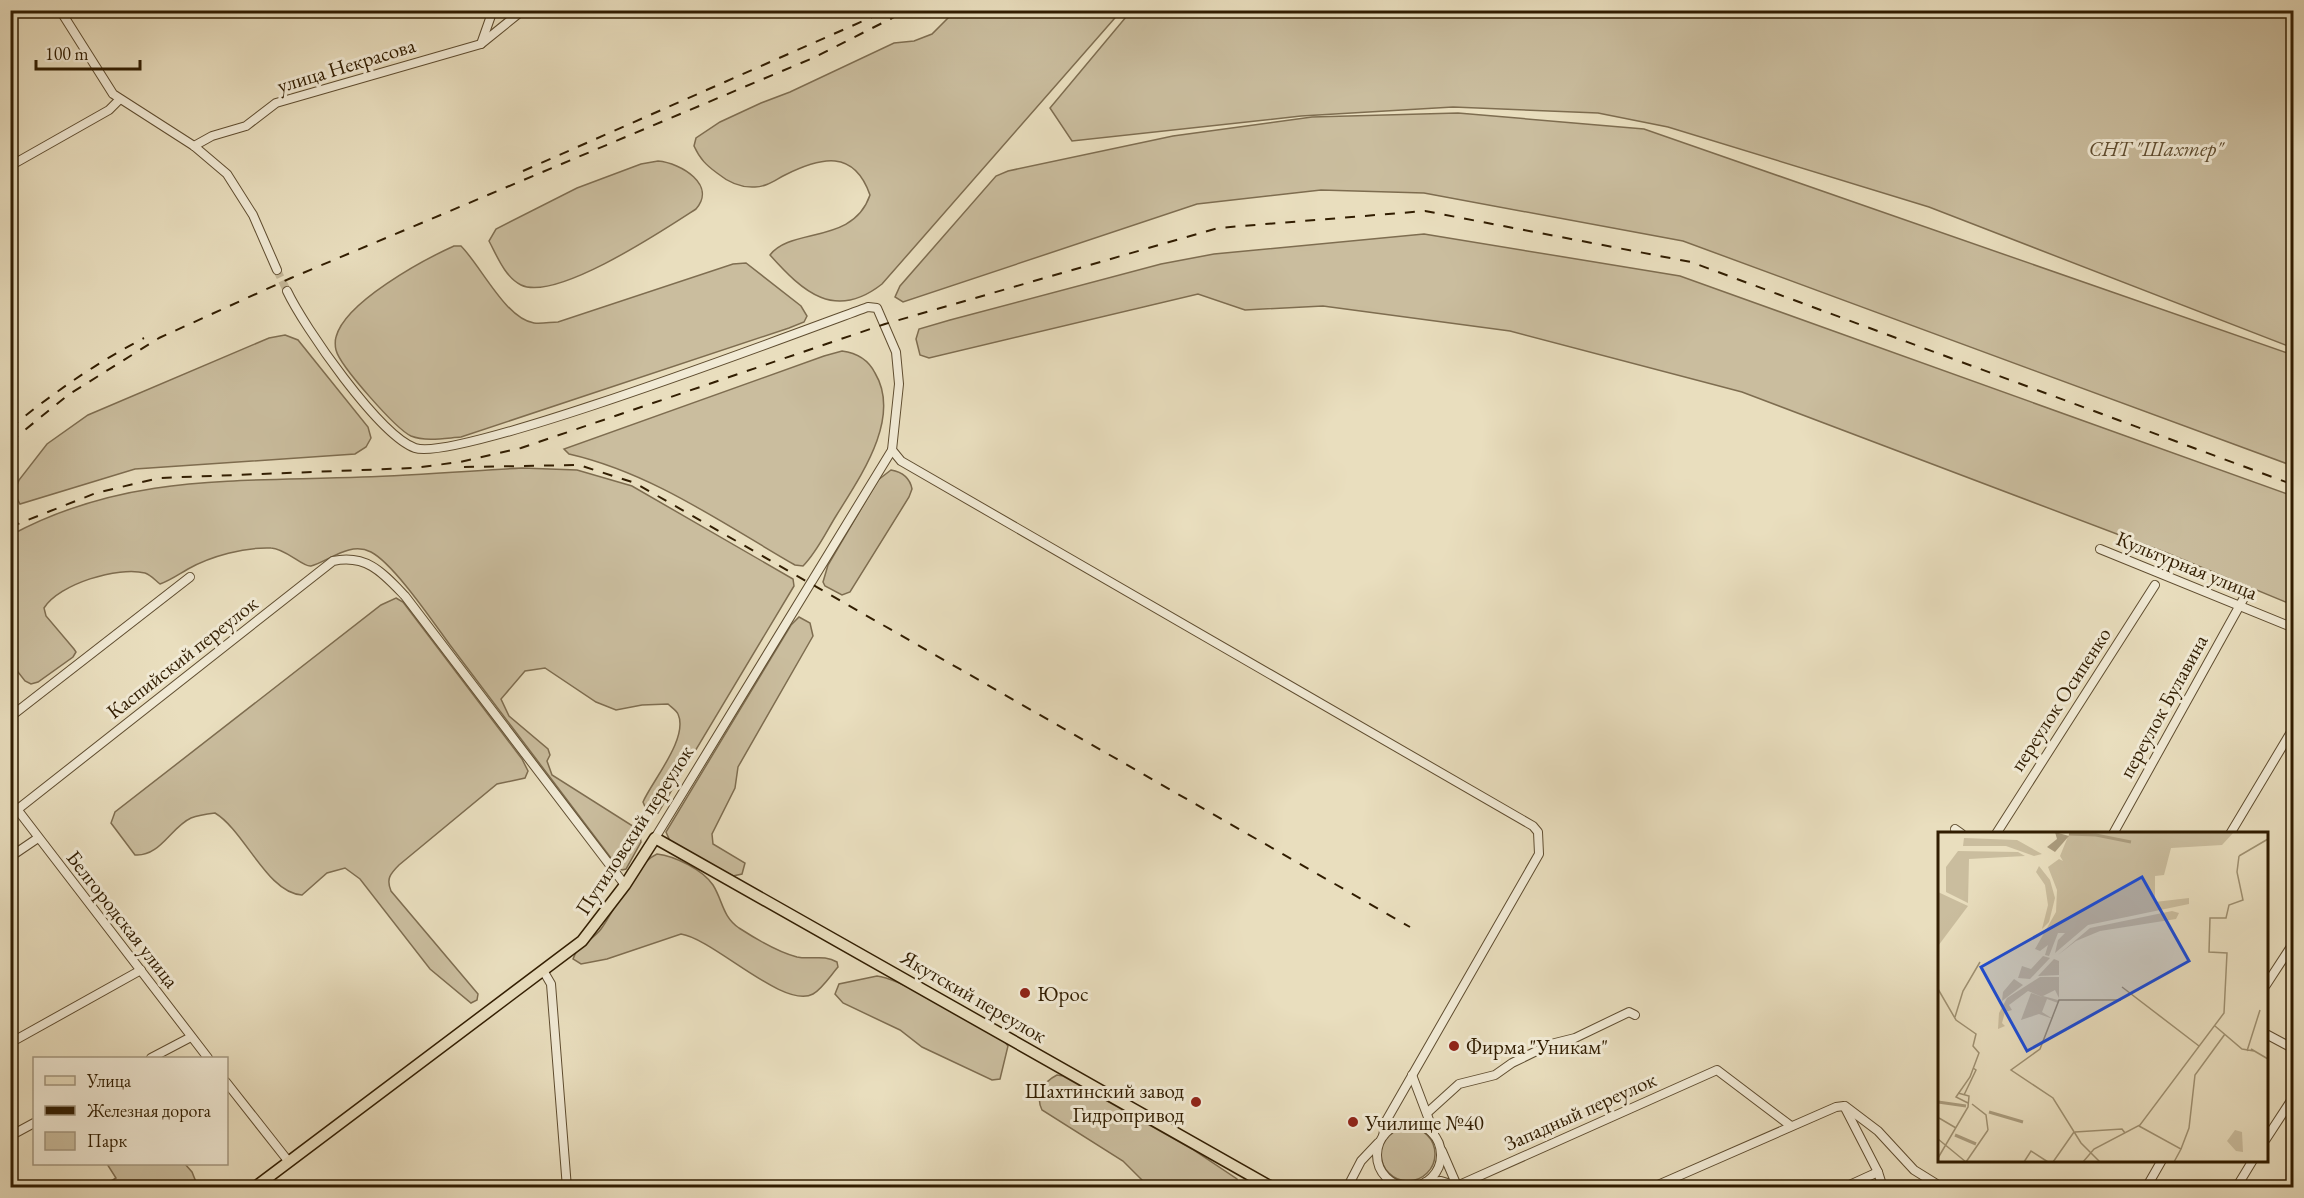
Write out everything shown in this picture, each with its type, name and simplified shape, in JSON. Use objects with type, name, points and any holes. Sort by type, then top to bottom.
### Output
[{"type":"main road","name":"Путиловский переулок","points":[[254,1188],[544,972],[591,932],[655,838]]},
{"type":"main road","name":"Якутский переулок","points":[[655,838],[1273,1188]]},
{"type":"street","points":[[60,10],[108,87],[119,100],[194,146],[217,164],[238,187],[277,270]]},
{"type":"street","points":[[481,44],[493,10]]},
{"type":"street","points":[[481,44],[523,10]]},
{"type":"street","name":"улица Некрасова","points":[[194,146],[212,136],[246,126],[276,103],[481,44]]},
{"type":"street","points":[[10,166],[109,110],[119,100]]},
{"type":"street","points":[[287,291],[371,413],[401,441],[426,451],[458,445],[568,412],[868,307],[877,308],[896,352],[899,384],[892,450],[901,461],[1533,826],[1538,832],[1539,854],[1386,1120],[1381,1139],[1377,1158],[1383,1173],[1395,1183],[1410,1187],[1426,1182],[1441,1181],[1458,1187]]},
{"type":"street","name":"Путиловский переулок","points":[[655,838],[892,450]]},
{"type":"street","name":"Культурная улица","points":[[2100,549],[2294,628]]},
{"type":"street","name":"Каспийский переулок","points":[[18,809],[333,561],[344,558],[365,560],[405,596],[625,885]]},
{"type":"street","points":[[10,717],[190,577]]},
{"type":"street","name":"переулок Осипенко","points":[[1997,832],[2155,585]]},
{"type":"street","name":"переулок Булавина","points":[[2114,832],[2245,596]]},
{"type":"street","points":[[2231,832],[2294,727]]},
{"type":"street","name":"Белгородская улица","points":[[10,800],[206,1057]]},
{"type":"street","points":[[10,857],[38,838]]},
{"type":"street","points":[[2268,983],[2294,942]]},
{"type":"street","points":[[10,1043],[141,970]]},
{"type":"street","points":[[544,972],[551,984],[567,1188]]},
{"type":"street","points":[[1427,1113],[1459,1084],[1496,1075],[1512,1063],[1551,1044],[1575,1038],[1629,1012],[1635,1015]]},
{"type":"street","points":[[2268,1035],[2294,1049]]},
{"type":"street","points":[[154,1057],[190,1036]]},
{"type":"street","name":"Западный переулок","points":[[1458,1187],[1717,1070],[1791,1126]]},
{"type":"street","points":[[1412,1075],[1458,1187]]},
{"type":"street","points":[[228,1085],[289,1162]]},
{"type":"street","points":[[2268,1136],[2294,1096]]},
{"type":"street","points":[[1651,1188],[1840,1106]]},
{"type":"street","points":[[1840,1106],[1878,1172],[1883,1188]]},
{"type":"street","points":[[1840,1106],[1878,1131],[1914,1170],[1943,1188]]},
{"type":"street","points":[[12,1132],[33,1123]]},
{"type":"street","points":[[1347,1188],[1361,1161],[1381,1139],[1395,1125],[1411,1123],[1426,1128],[1437,1139],[1440,1163],[1426,1182]]},
{"type":"street","points":[[2146,1188],[2161,1162]]},
{"type":"street","points":[[2236,1188],[2252,1162]]},
{"type":"street","points":[[1843,1188],[1878,1172]]},
{"type":"green space","points":[[955,11],[1121,11],[882,284],[865,295],[849,300],[835,301],[821,297],[795,280],[770,255],[780,246],[792,241],[836,229],[850,222],[862,211],[870,195],[863,180],[846,164],[823,161],[798,169],[763,186],[750,187],[734,184],[713,170],[699,155],[694,146],[696,138],[720,122],[894,43],[914,41],[932,34]]},
{"type":"green space","name":"СНТ \"Шахтер\"","points":[[1131,11],[2293,11],[2293,336],[2288,346],[1929,207],[1668,127],[1598,113],[1453,107],[1301,116],[1072,141],[1050,108]]},
{"type":"green space","points":[[1458,113],[1644,129],[2293,355],[2293,466],[1683,241],[1424,193],[1321,190],[1197,204],[903,302],[895,297],[900,286],[996,176],[1008,171],[1173,136],[1312,117]]},
{"type":"green space","points":[[658,161],[677,166],[694,177],[702,192],[696,209],[610,261],[559,283],[537,287],[521,285],[506,272],[489,241],[496,229],[577,188],[641,164]]},
{"type":"green space","points":[[1424,234],[1680,276],[2293,496],[2293,605],[2167,553],[1742,392],[1510,331],[1323,306],[1245,310],[1198,294],[929,358],[920,355],[916,339],[919,329],[1161,264],[1214,254]]},
{"type":"green space","points":[[454,246],[461,246],[494,290],[514,312],[534,323],[558,322],[733,264],[746,263],[801,306],[807,316],[804,322],[789,328],[461,437],[417,438],[394,422],[347,369],[336,349],[336,338],[342,324],[369,297],[405,272]]},
{"type":"green space","points":[[285,335],[298,340],[368,427],[371,438],[366,447],[355,454],[135,469],[20,504],[14,493],[19,480],[47,444],[88,415],[269,338]]},
{"type":"green space","points":[[842,351],[862,358],[875,373],[882,390],[884,409],[881,428],[875,447],[856,484],[817,548],[803,566],[795,565],[658,486],[629,473],[569,454],[564,449],[824,356]]},
{"type":"green space","points":[[522,468],[577,470],[632,486],[793,579],[794,586],[658,813],[646,809],[643,802],[668,759],[678,735],[680,724],[678,714],[668,704],[642,705],[616,710],[596,702],[545,668],[525,671],[501,699],[509,716],[548,749],[550,755],[547,761],[552,775],[639,830],[641,842],[626,869],[622,870],[617,866],[413,594],[380,558],[363,549],[339,553],[318,564],[308,566],[276,549],[250,549],[207,560],[160,584],[145,573],[134,572],[120,572],[90,579],[62,591],[44,608],[46,616],[76,652],[73,657],[38,682],[31,684],[25,681],[11,663],[11,535],[54,515],[97,500],[183,485],[226,481],[382,476]]},
{"type":"green space","points":[[891,470],[902,474],[909,482],[912,489],[909,497],[850,592],[842,595],[825,586],[823,582],[828,565],[878,480]]},
{"type":"green space","points":[[396,598],[403,602],[522,759],[528,771],[525,778],[497,784],[399,865],[389,880],[391,891],[478,994],[477,1000],[471,1003],[430,969],[360,879],[345,868],[327,873],[302,895],[289,892],[278,884],[236,833],[215,813],[191,818],[158,847],[144,854],[135,855],[111,823],[115,812],[381,605]]},
{"type":"green space","points":[[799,617],[810,623],[813,636],[738,767],[735,788],[712,834],[713,844],[745,863],[742,874],[733,876],[677,846],[670,841],[666,832],[791,625]]},
{"type":"green space","points":[[657,854],[680,861],[703,874],[713,885],[729,918],[739,928],[789,955],[802,958],[827,958],[837,962],[838,967],[816,992],[800,996],[767,983],[711,948],[681,934],[607,959],[581,964],[573,959],[578,950],[601,929],[640,867]]},
{"type":"green space","points":[[877,976],[905,985],[1005,1042],[1008,1046],[1000,1079],[992,1080],[922,1047],[900,1030],[843,1003],[835,994],[839,984]]},
{"type":"green space","points":[[1057,1075],[1063,1076],[1192,1149],[1237,1179],[1239,1187],[1149,1187],[1123,1161],[1042,1110],[1039,1100],[1044,1085]]},
{"type":"green space","points":[[1408,1127],[1418,1129],[1427,1135],[1433,1144],[1435,1154],[1433,1164],[1427,1173],[1418,1179],[1408,1181],[1398,1179],[1389,1173],[1383,1164],[1381,1154],[1383,1144],[1389,1135],[1398,1129]]},
{"type":"green space","points":[[108,1165],[186,1165],[192,1172],[198,1187],[108,1187],[108,1183],[116,1178]]},
{"type":"tunnel","points":[[277,270],[287,291]]},
{"type":"railway","points":[[523,171],[888,10]]},
{"type":"railway","points":[[10,442],[68,395],[159,338],[291,278],[813,58],[908,10]]},
{"type":"railway","points":[[10,527],[96,493],[159,478],[413,468],[460,462],[521,448],[885,324],[1218,228],[1425,211],[1691,262],[2294,485]]},
{"type":"railway","points":[[10,428],[75,379],[144,338]]},
{"type":"railway","points":[[464,467],[579,465],[635,483],[1410,927]]},
{"type":"place","name":"Юрос","points":[[1025,993]]},
{"type":"place","name":"Фирма \"Уникам\"","points":[[1454,1046]]},
{"type":"place","name":"Шахтинский завод Гидропривод","points":[[1196,1102]]},
{"type":"place","name":"Училище №40","points":[[1353,1122]]}]
